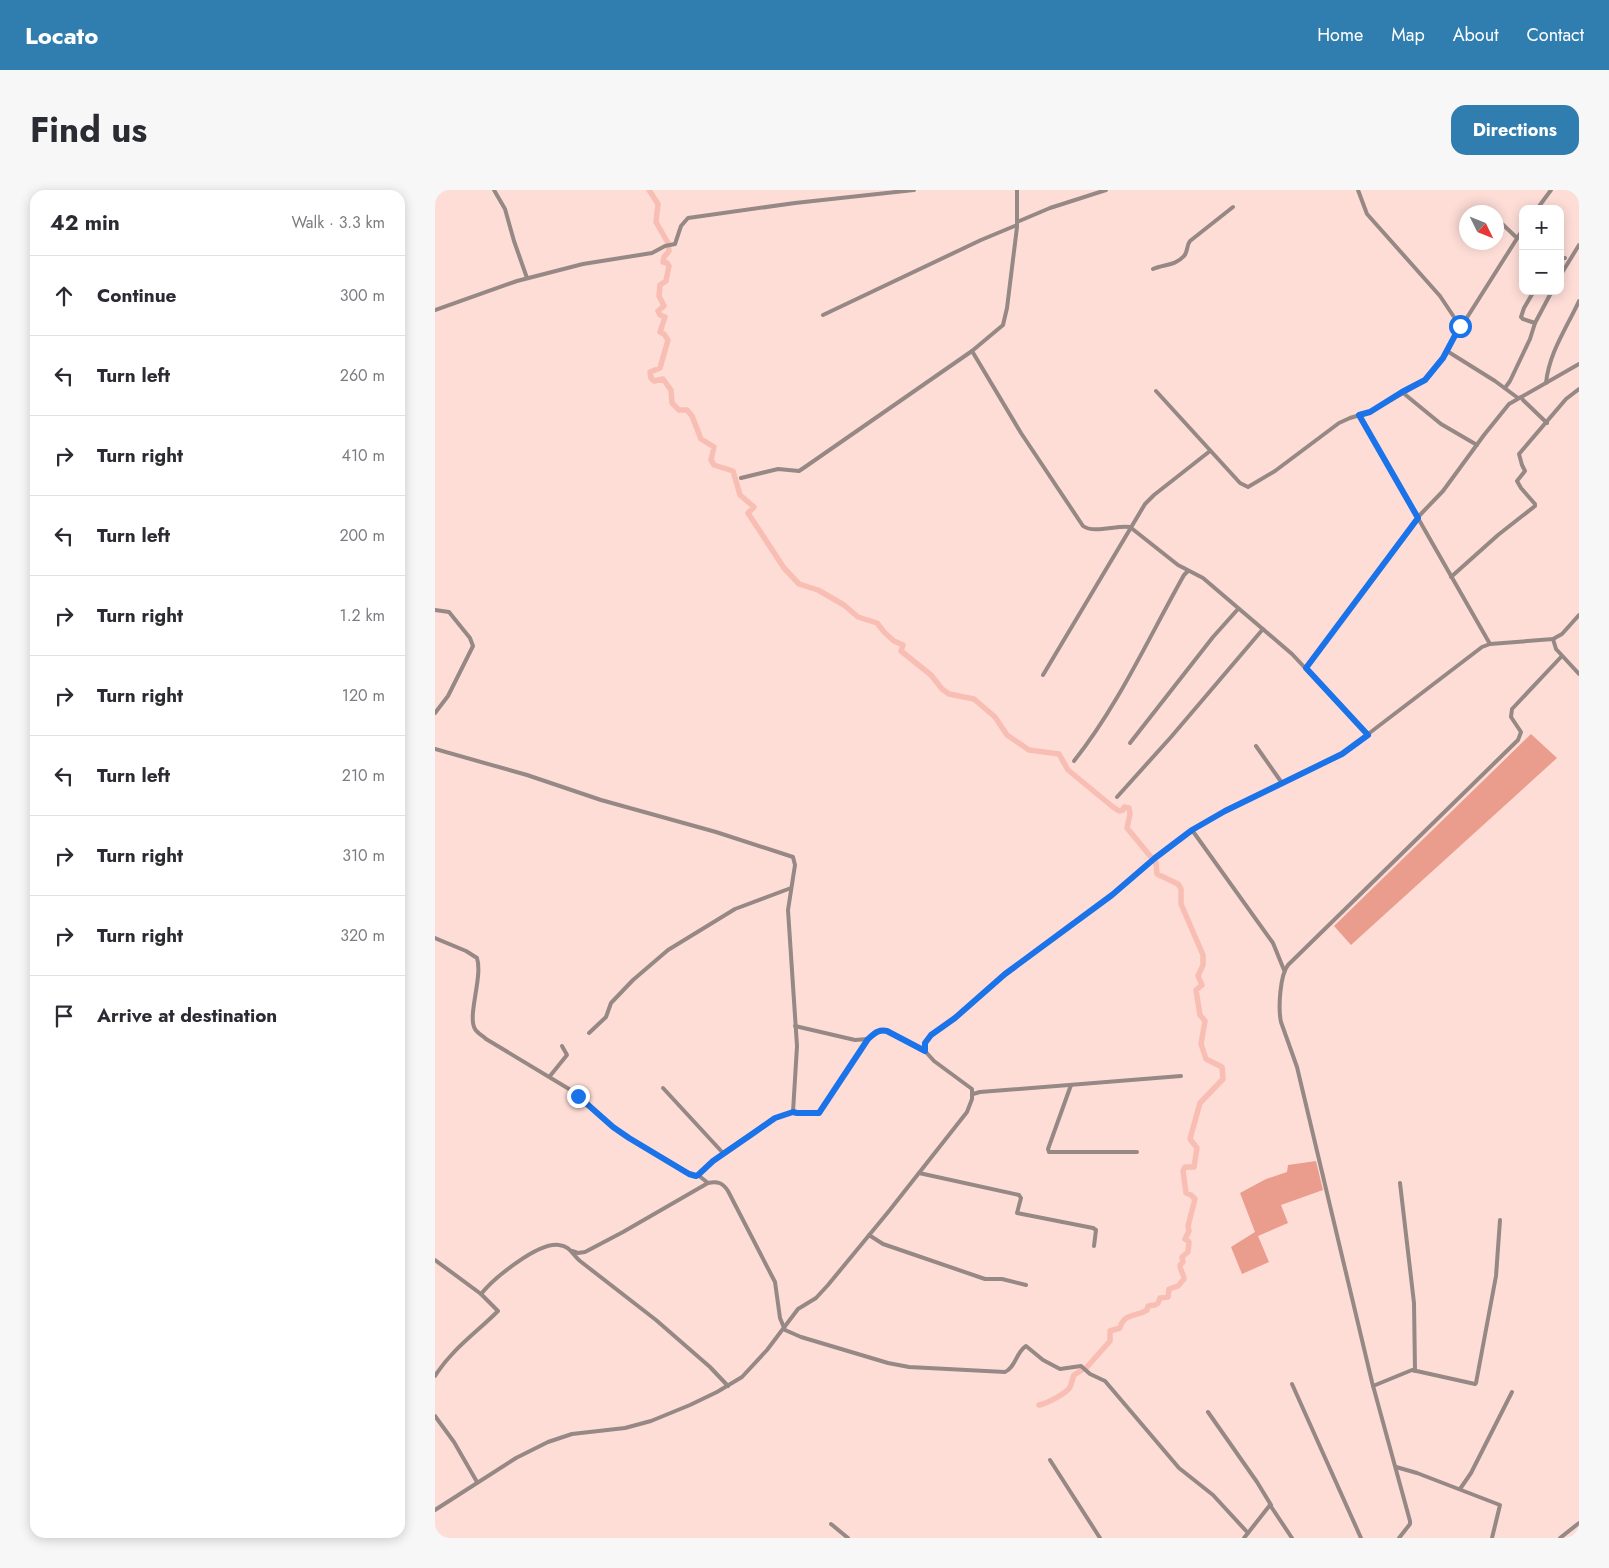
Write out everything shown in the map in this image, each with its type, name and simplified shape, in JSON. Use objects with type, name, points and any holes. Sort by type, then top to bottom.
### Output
[{"type":"street","points":[[495,190],[505,209],[527,278]]},
{"type":"street","points":[[435,310],[527,278],[583,264],[652,253],[677,242],[681,226],[688,218],[795,203],[914,190]]},
{"type":"street","points":[[741,478],[778,469],[799,471],[972,351],[1000,328],[1005,320],[1017,224],[1017,190]]},
{"type":"street","points":[[823,315],[1050,208],[1106,190]]},
{"type":"street","points":[[1358,190],[1362,206],[1367,214],[1440,296],[1459,324],[1460,329]]},
{"type":"street","points":[[1540,205],[1551,190]]},
{"type":"street","points":[[1153,269],[1172,264],[1184,255],[1186,247],[1191,241],[1233,207]]},
{"type":"street","points":[[1504,226],[1517,238]]},
{"type":"street","points":[[1156,391],[1240,483],[1247,487],[1275,471],[1339,423],[1370,412],[1425,380],[1447,351],[1519,235]]},
{"type":"street","points":[[1564,269],[1579,245]]},
{"type":"street","points":[[1532,295],[1521,317],[1535,323]]},
{"type":"street","points":[[1505,388],[1530,340],[1535,323],[1550,295]]},
{"type":"street","points":[[1546,383],[1553,352],[1579,301]]},
{"type":"street","points":[[972,351],[1021,433],[1086,529],[1124,526],[1130,528],[1178,565],[1203,578],[1306,668],[1368,735]]},
{"type":"street","points":[[1447,351],[1519,397],[1547,423]]},
{"type":"street","points":[[1306,668],[1418,518],[1443,491],[1509,404],[1579,364]]},
{"type":"street","points":[[1451,576],[1535,506],[1535,503],[1517,481],[1525,471],[1521,465],[1519,454],[1579,388]]},
{"type":"street","points":[[1402,392],[1441,424],[1477,445]]},
{"type":"street","points":[[1359,415],[1490,644]]},
{"type":"street","points":[[1043,676],[1145,504],[1210,451]]},
{"type":"street","points":[[1073,761],[1084,748],[1118,694],[1188,571]]},
{"type":"street","points":[[1130,743],[1213,636],[1238,609]]},
{"type":"street","points":[[435,610],[449,612],[470,638],[473,646],[443,704],[436,708],[435,713]]},
{"type":"street","points":[[925,1051],[925,1043],[931,1035],[955,1018],[1005,974],[1112,895],[1155,858],[1192,830],[1225,811],[1342,754],[1475,652],[1490,644],[1553,639],[1562,634],[1579,615]]},
{"type":"street","points":[[1117,797],[1263,629]]},
{"type":"street","points":[[1553,639],[1554,646],[1561,657],[1579,674]]},
{"type":"street","points":[[1284,970],[1518,740],[1521,732],[1511,717],[1513,709],[1561,657]]},
{"type":"street","points":[[1256,746],[1282,784]]},
{"type":"street","points":[[435,749],[527,775],[601,800],[716,832],[792,856],[795,863],[788,899],[788,924],[797,1062],[793,1112]]},
{"type":"street","points":[[1192,830],[1273,943],[1284,970],[1279,1014],[1297,1067],[1373,1386],[1411,1521],[1399,1538]]},
{"type":"street","points":[[589,1033],[606,1017],[611,1003],[633,980],[667,950],[735,909],[791,888]]},
{"type":"street","points":[[435,938],[466,951],[477,958],[478,976],[473,1022],[476,1031],[569,1089],[613,1127],[629,1138],[689,1174],[698,1175],[708,1183]]},
{"type":"street","points":[[795,1026],[855,1040],[868,1039]]},
{"type":"street","points":[[435,1510],[516,1458],[556,1439],[580,1433],[625,1428],[651,1421],[677,1411],[728,1386],[741,1377],[756,1363],[798,1309],[812,1301],[823,1291],[869,1235],[964,1116],[973,1094],[970,1087],[934,1061],[925,1051],[885,1031],[877,1032],[868,1039],[819,1113],[793,1112],[773,1119],[723,1153],[698,1175]]},
{"type":"street","points":[[550,1076],[567,1055],[562,1046]]},
{"type":"street","points":[[973,1094],[1181,1076]]},
{"type":"street","points":[[1071,1085],[1048,1149],[1049,1152],[1137,1152]]},
{"type":"street","points":[[663,1088],[723,1153]]},
{"type":"street","points":[[919,1173],[1019,1194],[1021,1198],[1017,1213],[1093,1228],[1096,1230],[1094,1246]]},
{"type":"street","points":[[481,1294],[493,1279],[544,1248],[559,1244],[578,1253],[585,1252],[708,1183],[720,1182],[729,1192],[775,1282],[780,1318],[788,1332],[870,1359],[903,1366],[1005,1372],[1010,1370],[1022,1349],[1026,1346],[1043,1360],[1057,1368],[1070,1368],[1078,1365],[1107,1383],[1179,1468],[1213,1494],[1248,1532]]},
{"type":"street","points":[[1400,1183],[1414,1303],[1415,1371]]},
{"type":"street","points":[[1373,1386],[1412,1370],[1476,1383],[1495,1276],[1499,1220]]},
{"type":"street","points":[[869,1235],[883,1244],[985,1279],[1002,1279],[1026,1286]]},
{"type":"street","points":[[572,1251],[580,1262],[656,1320],[710,1367],[728,1386]]},
{"type":"street","points":[[435,1260],[481,1294],[496,1307],[497,1311],[471,1334],[439,1368],[435,1376]]},
{"type":"street","points":[[435,1364],[439,1368]]},
{"type":"street","points":[[1292,1384],[1361,1538]]},
{"type":"street","points":[[1460,1488],[1471,1473],[1512,1392]]},
{"type":"street","points":[[1208,1412],[1252,1473],[1292,1538]]},
{"type":"street","points":[[435,1416],[454,1442],[477,1482]]},
{"type":"street","points":[[1050,1460],[1100,1538]]},
{"type":"street","points":[[1397,1467],[1460,1488],[1501,1505],[1492,1538]]},
{"type":"street","points":[[1244,1538],[1267,1508],[1271,1506]]},
{"type":"street","points":[[1560,1538],[1579,1523]]},
{"type":"street","points":[[831,1524],[848,1538]]},
{"type":"shaded area","points":[[1531,734],[1557,758],[1351,945],[1334,926]]},
{"type":"shaded area","points":[[1316,1161],[1323,1190],[1281,1205],[1288,1223],[1258,1236],[1269,1262],[1242,1274],[1231,1247],[1255,1232],[1240,1193],[1266,1179],[1287,1172],[1288,1165]]},
{"type":"waterway","points":[[649,190],[658,204],[656,222],[668,243],[669,251],[664,257],[663,262],[669,266],[666,281],[660,285],[659,296],[664,306],[658,311],[660,315],[665,317],[660,332],[668,340],[660,368],[650,372],[651,378],[654,381],[663,379],[671,390],[672,403],[679,410],[687,410],[692,416],[701,439],[714,447],[711,460],[714,465],[733,471],[740,495],[754,507],[748,513],[784,568],[799,584],[818,590],[844,605],[858,617],[877,623],[894,641],[903,645],[901,651],[931,675],[942,689],[949,694],[974,699],[995,717],[1007,735],[1029,750],[1059,754],[1068,770],[1113,807],[1119,811],[1123,810],[1124,807],[1129,808],[1130,814],[1127,828],[1156,863],[1157,874],[1178,884],[1181,889],[1181,904],[1203,955],[1203,965],[1198,976],[1202,985],[1196,990],[1200,1015],[1205,1021],[1201,1044],[1206,1059],[1222,1067],[1223,1079],[1200,1103],[1190,1139],[1197,1148],[1194,1167],[1185,1167],[1183,1171],[1186,1193],[1195,1199],[1188,1226],[1189,1231],[1185,1239],[1189,1242],[1188,1252],[1182,1257],[1183,1262],[1180,1265],[1184,1279],[1178,1286],[1169,1289],[1168,1297],[1160,1298],[1155,1305],[1148,1306],[1147,1310],[1127,1318],[1120,1328],[1110,1331],[1110,1341],[1087,1367],[1074,1375],[1071,1386],[1056,1398],[1039,1405]]},
{"type":"route","points":[[578,1096],[613,1127],[629,1138],[689,1174],[696,1176],[723,1153],[775,1118],[793,1112],[818,1114],[868,1039],[875,1033],[882,1030],[887,1031],[925,1051],[924,1045],[931,1035],[955,1018],[1005,974],[1112,895],[1155,858],[1192,830],[1225,811],[1342,754],[1368,735],[1306,668],[1418,518],[1359,415],[1370,412],[1425,380],[1443,358],[1460,326]]}]
